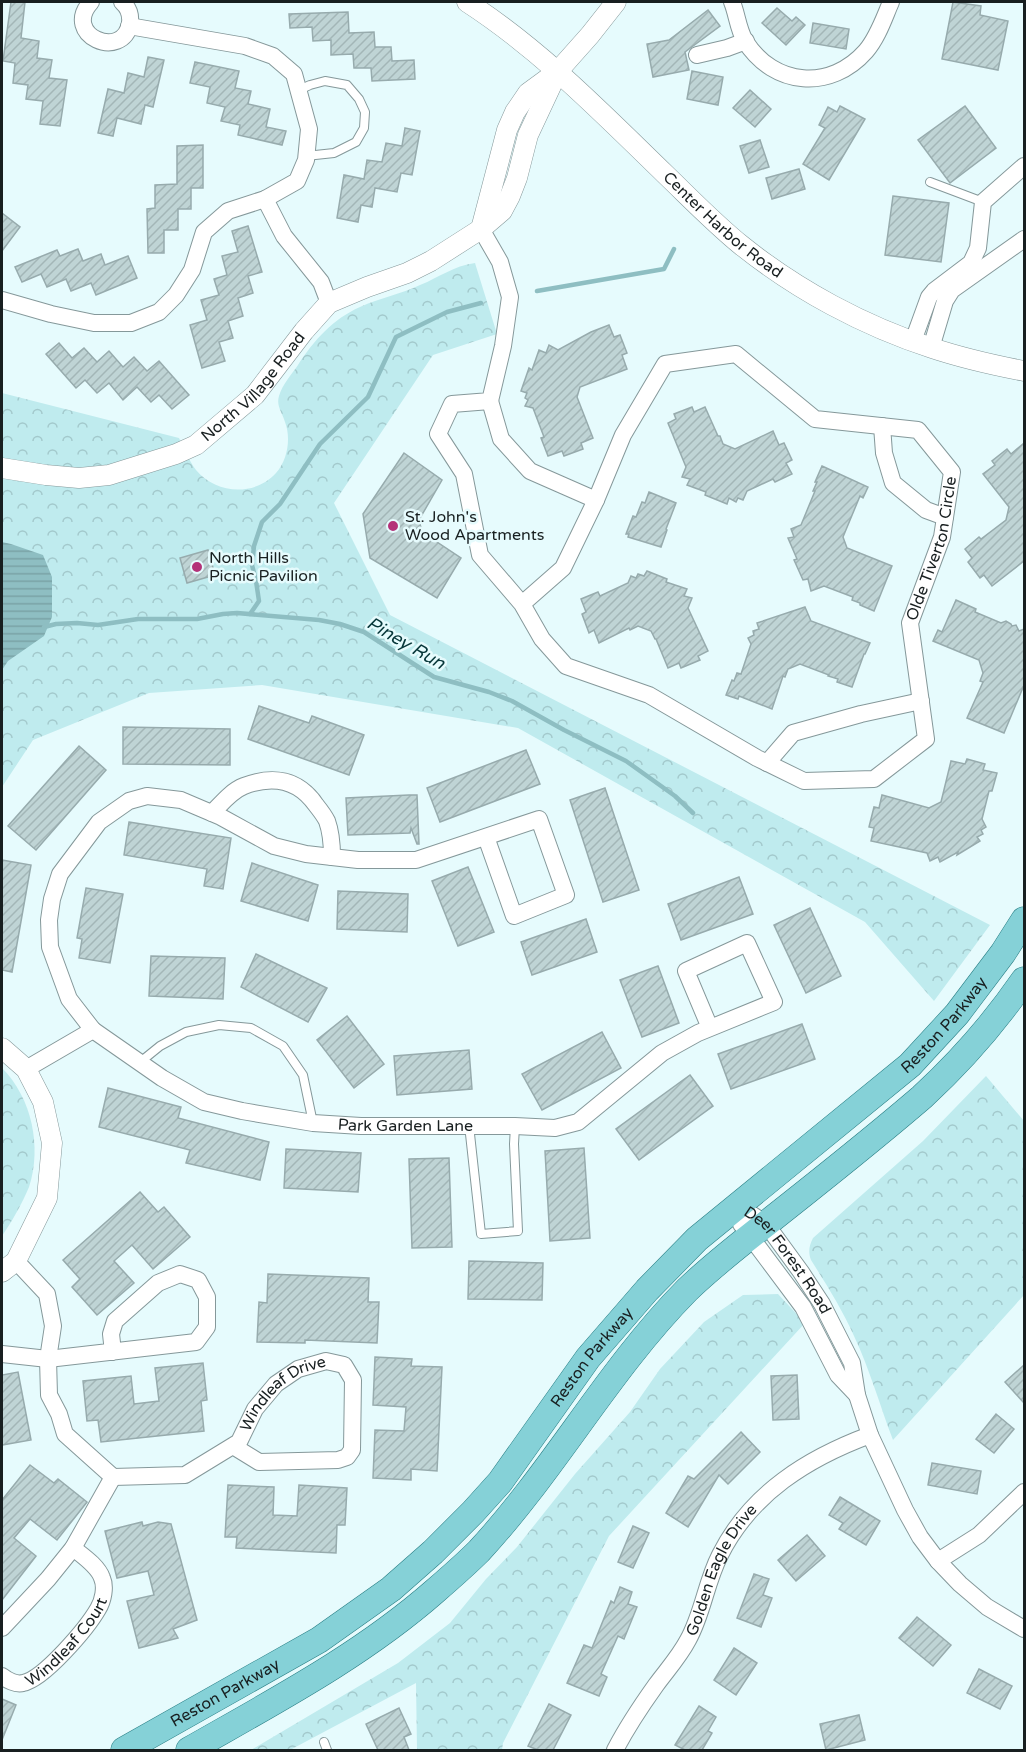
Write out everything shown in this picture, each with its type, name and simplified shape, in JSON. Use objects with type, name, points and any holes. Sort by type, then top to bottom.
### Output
[{"type":"main road","name":"Reston Parkway","points":[[123,1750],[319,1640],[391,1589],[433,1552],[500,1482],[610,1330],[677,1258],[697,1239],[910,1065],[957,1014],[1003,954],[1024,920]]},
{"type":"main road","name":"Reston Parkway","points":[[189,1750],[366,1645],[414,1610],[458,1571],[533,1487],[636,1347],[688,1290],[758,1230],[900,1116],[945,1076],[1006,1006],[1024,980]]},
{"type":"street","points":[[91,2],[83,15],[83,22],[90,37],[105,43],[120,39],[129,26],[129,11],[122,2]]},
{"type":"street","name":"Center Harbor Road","points":[[467,2],[511,32],[558,71],[741,245],[801,287],[861,320],[922,345],[1024,371]]},
{"type":"street","name":"North Village Road","points":[[2,468],[80,478],[109,476],[196,445],[255,395],[304,331],[329,303],[407,273],[431,261],[481,229],[502,211],[510,196],[528,135],[558,71],[616,2]]},
{"type":"street","points":[[732,2],[746,41],[755,54],[782,74],[808,79],[825,77],[855,63],[875,39],[891,2]]},
{"type":"street","points":[[2,300],[94,323],[131,323],[159,312],[176,295],[192,270],[204,232],[228,211],[265,199],[297,181],[306,160],[309,129],[294,74],[273,56],[245,46],[129,26]]},
{"type":"street","points":[[697,55],[746,41]]},
{"type":"street","points":[[922,345],[929,297],[971,263],[978,248],[983,202],[1024,166]]},
{"type":"street","points":[[265,199],[284,236],[321,282],[329,303]]},
{"type":"street","points":[[481,229],[500,262],[510,297],[503,346],[490,401],[501,439],[530,471],[596,500]]},
{"type":"street","points":[[922,345],[952,290],[1024,239]]},
{"type":"street","name":"Olde Tiverton Circle","points":[[490,401],[452,404],[438,434],[464,474],[480,555],[522,604],[542,639],[566,666],[649,695],[767,763],[804,781],[874,778],[926,739],[910,623],[942,537],[952,472],[918,430],[815,419],[736,354],[665,364],[623,435],[596,500],[563,568],[522,604]]},
{"type":"street","points":[[882,426],[884,453],[893,483],[926,510],[945,517]]},
{"type":"street","points":[[767,763],[793,733],[861,714],[921,701]]},
{"type":"street","points":[[212,813],[223,801],[242,787],[268,780],[290,782],[309,794],[326,820],[332,843],[332,857]]},
{"type":"street","name":"Park Garden Lane","points":[[486,837],[514,916],[566,896],[539,819],[416,860],[358,860],[306,854],[274,846],[212,813],[181,800],[147,796],[129,801],[99,822],[60,874],[52,899],[49,920],[50,947],[69,999],[93,1030],[139,1063],[204,1102],[313,1123],[361,1126],[469,1125],[555,1128],[578,1122],[662,1053],[710,1028],[774,1002],[747,943],[686,970],[710,1028]]},
{"type":"street","points":[[26,1069],[93,1030]]},
{"type":"street","points":[[2,1048],[26,1069],[44,1102],[52,1143],[47,1198],[9,1267],[46,1294],[53,1326],[48,1359],[49,1395],[59,1414],[65,1434],[113,1477],[74,1548],[2,1628]]},
{"type":"street","name":"Deer Forest Road","points":[[739,1206],[741,1224],[758,1230],[803,1307],[838,1375],[857,1395],[870,1435],[920,1537],[938,1561],[960,1584],[987,1607],[1024,1629]]},
{"type":"street","points":[[2,1354],[48,1359],[113,1352],[196,1342],[207,1327],[207,1297],[198,1281],[180,1274],[158,1283],[115,1321],[111,1334],[113,1352]]},
{"type":"street","name":"Windleaf Drive","points":[[113,1477],[185,1475],[232,1446],[239,1442],[255,1409],[276,1384],[298,1369],[326,1361],[344,1365],[353,1380],[352,1450],[347,1456],[338,1460],[259,1462],[232,1446]]},
{"type":"street","name":"Golden Eagle Drive","points":[[615,1750],[627,1726],[689,1638],[720,1554],[736,1529],[763,1498],[796,1472],[822,1455],[870,1435]]},
{"type":"street","points":[[938,1561],[979,1535],[1024,1492]]},
{"type":"street","name":"Windleaf Court","points":[[2,1676],[8,1681],[21,1684],[40,1675],[66,1650],[98,1609],[103,1595],[103,1578],[94,1566],[74,1548]]},
{"type":"lane","points":[[299,90],[326,81],[347,85],[359,99],[365,112],[363,128],[356,142],[334,153],[306,156]]},
{"type":"lane","points":[[930,182],[983,202]]},
{"type":"lane","points":[[139,1063],[160,1046],[186,1032],[219,1025],[251,1028],[283,1046],[303,1075],[313,1123]]},
{"type":"lane","points":[[469,1125],[481,1234],[518,1231],[514,1126]]},
{"type":"green space","points":[[475,263],[497,334],[433,355],[334,503],[390,615],[990,925],[934,1001],[865,922],[518,728],[262,685],[149,693],[33,740],[2,787],[2,393],[179,438],[189,459],[204,478],[224,488],[235,490],[257,486],[276,473],[286,455],[288,435],[278,403],[280,392],[304,356],[325,331],[360,307]]},
{"type":"green space","points":[[2,1068],[21,1094],[27,1108],[32,1124],[34,1156],[29,1187],[2,1236]]},
{"type":"green space","points":[[986,1076],[1024,1121],[1024,1295],[893,1440],[860,1349],[839,1306],[811,1260],[810,1246],[813,1238],[923,1141]]},
{"type":"green space","points":[[778,1294],[805,1323],[609,1536],[503,1743],[502,1750],[417,1750],[416,1683],[290,1750],[251,1750],[398,1663],[450,1623],[630,1412],[660,1369],[704,1322],[743,1295]]},
{"type":"shaded area","points":[[2,542],[43,555],[52,577],[52,617],[44,636],[8,661],[2,670]]},
{"type":"building","points":[[11,2],[25,2],[21,38],[39,41],[37,58],[52,60],[49,78],[67,80],[60,126],[40,124],[43,101],[26,99],[28,85],[13,83],[15,63],[3,61]]},
{"type":"building","points":[[953,2],[981,6],[980,15],[1008,21],[998,70],[942,59]]},
{"type":"building","points":[[777,8],[792,21],[796,17],[805,25],[786,45],[762,23]]},
{"type":"building","points":[[708,10],[720,26],[685,52],[689,70],[653,77],[647,44],[669,40]]},
{"type":"building","points":[[348,12],[349,33],[374,32],[375,47],[391,47],[392,61],[414,60],[415,79],[372,81],[371,68],[354,68],[353,54],[331,55],[331,40],[313,41],[312,27],[290,28],[289,14]]},
{"type":"building","points":[[813,23],[849,29],[846,49],[810,43]]},
{"type":"building","points":[[148,57],[164,60],[153,107],[145,105],[141,124],[117,118],[113,136],[98,133],[108,89],[124,93],[128,73],[144,77]]},
{"type":"building","points":[[195,62],[239,71],[235,88],[251,91],[248,104],[270,109],[266,127],[286,131],[282,145],[238,135],[240,125],[221,121],[225,107],[207,103],[210,87],[190,83]]},
{"type":"building","points":[[692,71],[723,77],[718,105],[687,99]]},
{"type":"building","points":[[750,90],[771,109],[755,127],[733,108]]},
{"type":"building","points":[[840,106],[865,119],[829,180],[803,164],[825,128],[819,125],[828,107],[837,112]]},
{"type":"building","points":[[965,106],[996,148],[950,183],[918,140]]},
{"type":"building","points":[[405,128],[420,131],[412,175],[401,173],[397,192],[375,188],[372,207],[361,205],[358,222],[337,218],[344,175],[364,179],[367,160],[382,162],[386,143],[402,146]]},
{"type":"building","points":[[760,140],[769,167],[749,173],[740,146]]},
{"type":"building","points":[[203,145],[203,188],[191,188],[191,209],[178,209],[178,230],[164,230],[164,253],[148,253],[147,209],[155,208],[155,185],[177,184],[177,146]]},
{"type":"building","points":[[799,169],[805,189],[772,199],[766,178]]},
{"type":"building","points":[[893,196],[949,203],[941,262],[885,255]]},
{"type":"building","points":[[2,213],[20,227],[2,251]]},
{"type":"building","points":[[248,226],[262,272],[248,276],[253,293],[238,298],[243,316],[228,321],[233,338],[219,342],[225,361],[202,368],[190,325],[207,320],[201,300],[219,295],[214,279],[227,275],[222,256],[238,252],[232,231]]},
{"type":"building","points":[[78,249],[83,261],[101,254],[105,265],[128,256],[137,278],[96,295],[91,283],[71,291],[66,279],[47,287],[41,274],[22,282],[15,267],[57,250],[60,256]]},
{"type":"building","points":[[609,325],[614,337],[620,335],[627,353],[622,355],[627,369],[580,387],[577,397],[593,438],[581,443],[583,449],[564,456],[562,451],[548,456],[541,438],[544,437],[533,408],[525,406],[528,400],[525,398],[527,393],[521,391],[529,368],[532,370],[539,350],[546,353],[549,345],[558,350]]},
{"type":"building","points":[[59,343],[72,358],[84,348],[97,362],[109,351],[123,367],[134,357],[147,371],[159,361],[189,395],[172,409],[159,395],[151,402],[137,387],[123,400],[109,383],[97,393],[85,380],[76,388],[46,354]]},
{"type":"building","points":[[692,407],[694,412],[705,407],[723,444],[735,449],[773,431],[779,445],[784,443],[792,460],[786,463],[792,474],[775,482],[773,479],[747,491],[743,500],[738,498],[736,502],[729,498],[727,504],[705,495],[706,492],[687,485],[690,479],[682,477],[686,467],[668,423],[676,419],[674,414]]},
{"type":"building","points":[[1024,443],[1024,561],[992,586],[984,575],[980,578],[968,562],[972,558],[965,549],[1006,520],[1009,507],[983,474],[995,465],[992,461],[1007,449],[1011,454]]},
{"type":"building","name":"St. John's Wood Apartments","points":[[404,453],[442,480],[419,520],[422,532],[461,558],[437,598],[370,558],[363,514]]},
{"type":"building","points":[[822,466],[868,487],[863,498],[860,496],[843,537],[847,548],[892,566],[874,611],[852,600],[853,597],[824,586],[811,591],[808,579],[803,580],[794,560],[797,559],[788,538],[794,537],[791,529],[801,525]]},
{"type":"building","points":[[649,492],[676,503],[661,547],[628,537],[629,534],[626,534],[633,516],[636,517]]},
{"type":"building","name":"North Hills Picnic Pavilion","points":[[208,550],[215,575],[187,583],[180,558]]},
{"type":"building","points":[[647,571],[667,579],[666,582],[687,589],[684,596],[692,598],[688,608],[708,651],[698,656],[700,660],[681,668],[679,663],[668,668],[651,631],[638,626],[599,643],[594,630],[589,633],[582,614],[586,612],[581,599],[598,592],[600,596],[628,583],[631,576],[636,578],[638,574],[644,576]]},
{"type":"building","points":[[956,600],[976,609],[975,612],[1001,623],[1006,621],[1012,626],[1016,625],[1019,631],[1024,629],[1024,685],[1004,733],[967,718],[983,682],[980,681],[983,673],[979,660],[933,641],[938,630],[942,632]]},
{"type":"building","points":[[805,607],[811,621],[870,643],[852,687],[800,664],[788,669],[785,677],[783,676],[772,709],[739,696],[738,699],[726,695],[737,673],[741,674],[751,644],[748,638],[754,635],[753,631],[759,629],[757,623]]},
{"type":"building","points":[[259,706],[309,723],[312,716],[364,735],[349,775],[248,739]]},
{"type":"building","points":[[123,727],[230,729],[230,765],[123,764]]},
{"type":"building","points":[[79,746],[106,770],[36,850],[8,826]]},
{"type":"building","points":[[526,750],[540,784],[440,822],[427,788]]},
{"type":"building","points":[[967,759],[985,764],[983,770],[997,773],[992,791],[989,791],[982,819],[986,827],[981,830],[983,834],[977,837],[980,841],[940,862],[938,857],[930,861],[927,853],[871,841],[874,828],[869,827],[874,807],[879,808],[882,795],[929,808],[941,802],[951,761],[965,764]]},
{"type":"building","points":[[605,788],[639,890],[603,902],[570,800]]},
{"type":"building","points":[[417,795],[419,844],[411,828],[410,833],[348,835],[346,798]]},
{"type":"building","points":[[129,822],[231,838],[223,889],[204,886],[207,869],[124,855]]},
{"type":"building","points":[[2,860],[31,865],[12,972],[2,970]]},
{"type":"building","points":[[252,863],[318,885],[308,921],[241,901]]},
{"type":"building","points":[[468,867],[494,932],[458,946],[432,881]]},
{"type":"building","points":[[739,877],[753,914],[681,940],[668,904]]},
{"type":"building","points":[[86,888],[123,894],[110,963],[79,958],[82,939],[77,938]]},
{"type":"building","points":[[338,891],[408,894],[407,932],[337,929]]},
{"type":"building","points":[[810,908],[841,976],[806,993],[774,925]]},
{"type":"building","points":[[586,919],[597,952],[532,975],[521,942]]},
{"type":"building","points":[[256,954],[327,988],[308,1022],[241,987]]},
{"type":"building","points":[[151,956],[225,958],[223,999],[149,996]]},
{"type":"building","points":[[658,966],[679,1023],[642,1037],[620,980]]},
{"type":"building","points":[[347,1016],[384,1064],[354,1088],[317,1040]]},
{"type":"building","points":[[802,1024],[815,1059],[731,1089],[718,1054]]},
{"type":"building","points":[[602,1032],[621,1068],[542,1110],[522,1074]]},
{"type":"building","points":[[469,1050],[472,1089],[397,1095],[394,1056]]},
{"type":"building","points":[[690,1075],[713,1106],[639,1160],[616,1129]]},
{"type":"building","points":[[108,1088],[181,1107],[178,1118],[269,1142],[260,1180],[186,1163],[190,1150],[99,1127]]},
{"type":"building","points":[[584,1148],[590,1238],[550,1241],[545,1151]]},
{"type":"building","points":[[286,1149],[361,1153],[358,1192],[284,1188]]},
{"type":"building","points":[[449,1158],[452,1247],[412,1248],[409,1159]]},
{"type":"building","points":[[140,1192],[158,1212],[164,1207],[190,1237],[153,1269],[132,1245],[114,1261],[134,1283],[97,1315],[72,1287],[80,1279],[63,1260]]},
{"type":"building","points":[[469,1261],[543,1263],[542,1300],[468,1299]]},
{"type":"building","points":[[268,1274],[369,1278],[368,1302],[379,1302],[377,1343],[305,1340],[305,1343],[257,1342],[259,1302],[267,1303]]},
{"type":"building","points":[[375,1357],[412,1359],[411,1366],[442,1367],[437,1471],[411,1469],[411,1480],[373,1478],[375,1430],[404,1431],[406,1407],[373,1405]]},
{"type":"building","points":[[203,1363],[207,1400],[201,1401],[204,1431],[101,1442],[98,1420],[87,1421],[83,1381],[131,1376],[134,1404],[159,1401],[155,1368]]},
{"type":"building","points":[[1024,1365],[1024,1403],[1005,1382]]},
{"type":"building","points":[[18,1372],[31,1440],[2,1445],[2,1375]]},
{"type":"building","points":[[797,1375],[799,1419],[773,1420],[771,1376]]},
{"type":"building","points":[[996,1414],[1014,1429],[994,1453],[976,1439]]},
{"type":"building","points":[[741,1432],[760,1452],[728,1484],[719,1475],[688,1527],[666,1513],[688,1476],[694,1479]]},
{"type":"building","points":[[932,1463],[981,1471],[977,1494],[928,1485]]},
{"type":"building","points":[[30,1465],[54,1483],[58,1479],[87,1502],[57,1540],[30,1519],[14,1538],[36,1556],[2,1600],[2,1500]]},
{"type":"building","points":[[228,1485],[274,1487],[273,1515],[297,1516],[299,1485],[347,1488],[345,1525],[337,1525],[336,1553],[236,1548],[237,1537],[225,1537]]},
{"type":"building","points":[[840,1497],[880,1521],[866,1545],[839,1529],[843,1523],[829,1515]]},
{"type":"building","points":[[142,1522],[143,1526],[158,1522],[171,1524],[197,1620],[173,1629],[178,1638],[139,1648],[127,1601],[154,1595],[148,1571],[117,1578],[105,1531]]},
{"type":"building","points":[[633,1526],[649,1533],[633,1568],[618,1562]]},
{"type":"building","points":[[807,1535],[825,1556],[796,1581],[778,1560]]},
{"type":"building","points":[[754,1574],[769,1579],[763,1595],[772,1598],[761,1627],[737,1618]]},
{"type":"building","points":[[620,1587],[632,1592],[628,1604],[637,1607],[624,1639],[618,1636],[601,1674],[607,1677],[599,1696],[567,1683],[584,1645],[592,1648],[611,1601],[614,1603]]},
{"type":"building","points":[[917,1617],[951,1645],[933,1666],[899,1638]]},
{"type":"building","points":[[734,1648],[757,1663],[736,1695],[714,1680]]},
{"type":"building","points":[[979,1669],[1012,1686],[1000,1709],[967,1693]]},
{"type":"building","points":[[2,1699],[16,1705],[2,1740]]},
{"type":"building","points":[[549,1704],[571,1715],[553,1750],[538,1750],[528,1746]]},
{"type":"building","points":[[699,1706],[716,1717],[708,1731],[712,1733],[702,1750],[685,1750],[675,1745]]},
{"type":"building","points":[[399,1708],[411,1734],[404,1737],[409,1750],[378,1750],[366,1724]]},
{"type":"building","points":[[859,1715],[865,1740],[826,1750],[820,1724]]},
{"type":"waterway","points":[[537,291],[664,269],[674,249]]},
{"type":"waterway","points":[[250,614],[259,601],[252,565],[254,546],[262,522],[280,504],[320,444],[368,397],[396,337],[447,312],[481,303]]},
{"type":"waterway","name":"Piney Run","points":[[44,627],[77,623],[98,625],[138,619],[197,619],[237,613],[340,624],[364,632],[434,677],[489,692],[512,701],[626,761],[675,796],[693,813]]},
{"type":"place","name":"St. John's Wood Apartments","points":[[393,526]]},
{"type":"place","name":"North Hills Picnic Pavilion","points":[[197,567]]}]
